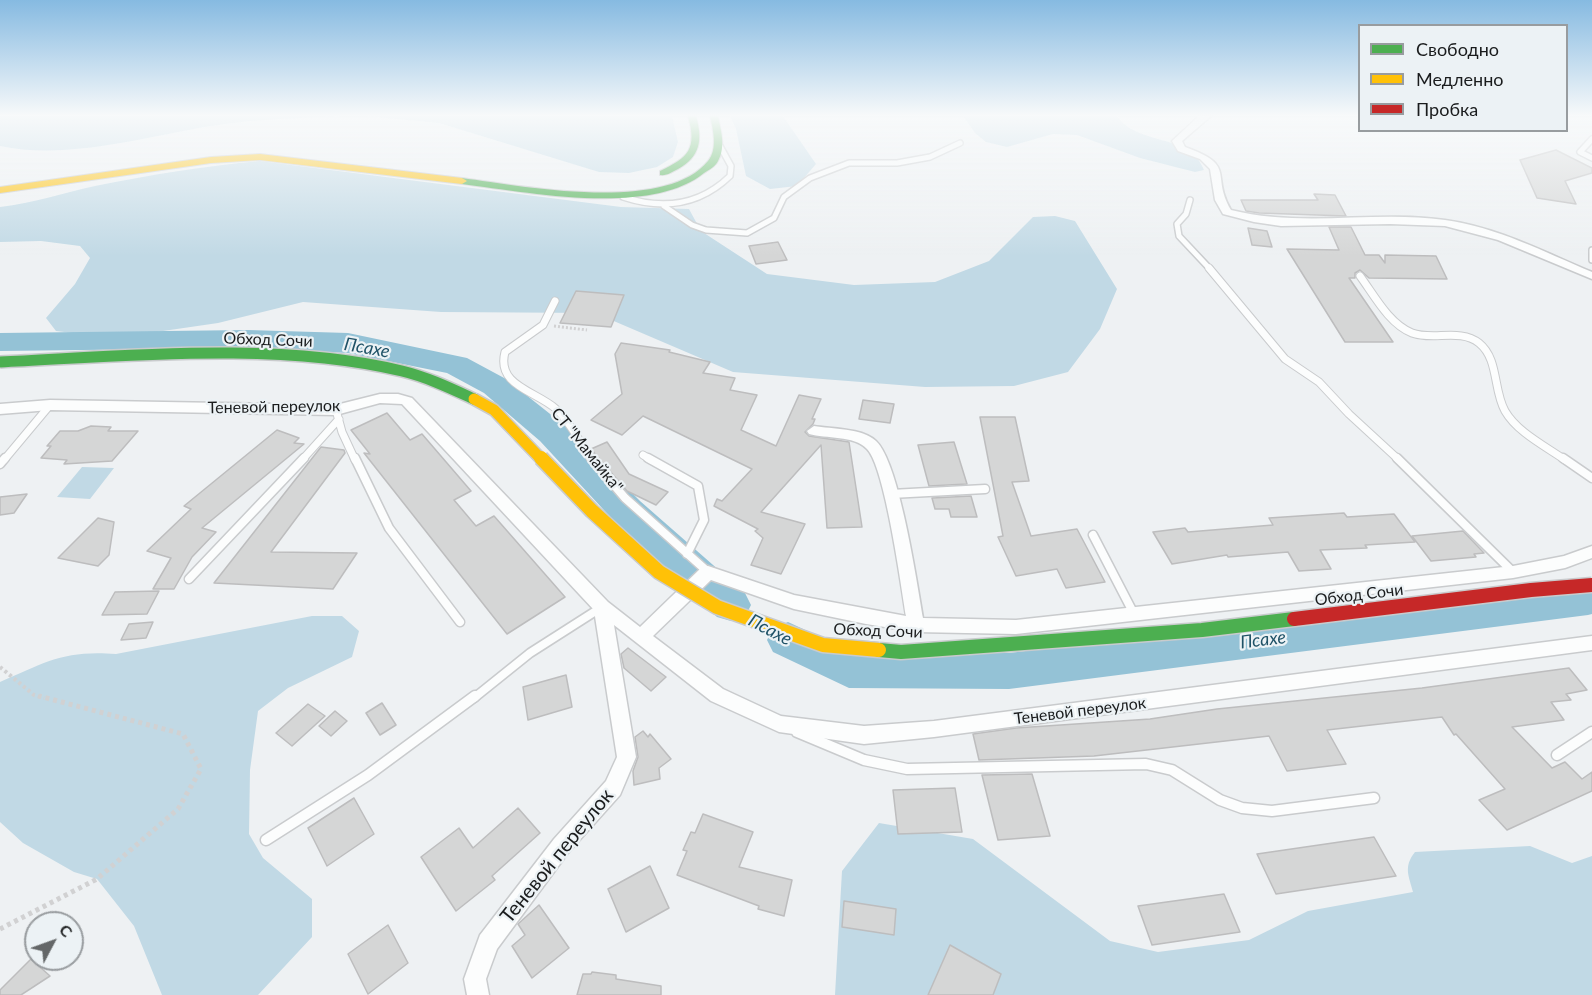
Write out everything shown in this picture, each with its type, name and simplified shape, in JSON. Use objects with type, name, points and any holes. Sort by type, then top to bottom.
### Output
[{"type":"highway","points":[[0,182],[142,162]]},
{"type":"highway","points":[[0,190],[194,162]]},
{"type":"highway","points":[[305,162],[551,192],[619,195],[645,193],[690,179],[712,162]]},
{"type":"highway","points":[[395,162],[569,181],[621,182],[663,174],[685,162]]},
{"type":"highway","name":"Обход Сочи","points":[[0,362],[92,357],[231,354],[337,359],[409,372],[455,388],[494,410],[592,511],[659,572],[717,607],[823,645],[901,652],[1202,630],[1531,590],[1592,585]]},
{"type":"street","points":[[1209,162],[1215,168],[1220,200],[1227,212],[1245,218],[1283,224],[1400,221],[1446,224],[1479,231],[1592,276]]},
{"type":"street","name":"Теневой переулок","points":[[0,409],[50,405],[337,414],[373,399],[396,397],[407,401],[602,607],[717,695],[779,724],[864,735],[934,729],[1592,643]]},
{"type":"street","points":[[814,431],[865,440],[875,447],[891,494],[916,625]]},
{"type":"street","points":[[641,637],[708,572],[794,602],[866,617],[916,625],[1016,627],[1513,572],[1565,562],[1592,552]]},
{"type":"street","name":"Теневой переулок","points":[[472,990],[488,943],[561,846],[613,788],[627,758],[602,607]]},
{"type":"lane","points":[[619,195],[648,205],[664,207],[693,200],[723,184],[730,176],[729,162]]},
{"type":"lane","points":[[664,207],[692,225],[706,230],[747,233],[774,218],[784,197],[810,177],[849,163],[900,162]]},
{"type":"lane","points":[[1190,200],[1186,214],[1177,224],[1179,236],[1213,272],[1269,341],[1285,358],[1319,382],[1348,414],[1408,468],[1513,572]]},
{"type":"lane","points":[[1592,250],[1592,260]]},
{"type":"lane","points":[[1359,276],[1403,329],[1426,337],[1462,336],[1477,341],[1487,351],[1505,411],[1526,431],[1592,478]]},
{"type":"lane","name":"СТ \"Мамайка\"","points":[[555,301],[543,325],[505,352],[502,364],[508,378],[557,410],[599,470],[626,498],[708,572]]},
{"type":"lane","points":[[0,464],[50,405]]},
{"type":"lane","points":[[189,579],[256,511],[337,414]]},
{"type":"lane","points":[[337,414],[342,432],[389,528],[460,622]]},
{"type":"lane","points":[[643,455],[698,486],[704,520],[687,554]]},
{"type":"lane","points":[[891,494],[985,489]]},
{"type":"lane","points":[[1093,536],[1134,614]]},
{"type":"lane","points":[[266,840],[368,775],[448,718],[530,654],[602,607]]},
{"type":"lane","points":[[779,724],[860,760],[882,766],[907,769],[1146,764],[1172,770],[1220,800],[1242,807],[1272,811],[1374,798]]},
{"type":"lane","points":[[1557,755],[1592,732]]},
{"type":"path","points":[[543,325],[586,330]]},
{"type":"path","points":[[0,667],[34,695],[183,734],[201,768],[178,809],[97,879],[0,929]]},
{"type":"shaded area","points":[[247,162],[271,162],[621,207],[689,209],[701,231],[767,274],[854,285],[935,282],[989,261],[1033,217],[1055,216],[1075,221],[1117,289],[1100,329],[1068,372],[1014,386],[925,387],[733,372],[595,313],[441,312],[303,302],[218,323],[115,338],[56,331],[46,318],[75,284],[90,258],[80,246],[41,241],[0,242],[0,207],[95,186],[198,168]]},
{"type":"shaded area","points":[[568,162],[664,162],[657,167],[629,173],[599,172]]},
{"type":"shaded area","points":[[743,162],[816,164],[797,186],[770,189],[746,176]]},
{"type":"shaded area","points":[[1157,162],[1200,162],[1204,170],[1195,172]]},
{"type":"shaded area","points":[[82,467],[114,468],[90,499],[57,497]]},
{"type":"shaded area","points":[[312,616],[342,616],[359,631],[352,657],[288,688],[258,711],[250,770],[249,834],[263,858],[312,899],[312,937],[258,995],[162,995],[134,926],[97,879],[74,872],[23,843],[0,822],[0,682],[43,663],[69,656],[116,654]]},
{"type":"shaded area","points":[[879,823],[973,839],[1110,941],[1158,952],[1249,940],[1308,911],[1413,892],[1408,867],[1415,852],[1530,846],[1572,863],[1592,856],[1592,995],[835,995],[842,871]]},
{"type":"building","points":[[1521,162],[1581,162],[1592,168],[1592,173],[1565,181],[1576,204],[1537,198]]},
{"type":"building","points":[[1314,194],[1335,195],[1346,216],[1259,213],[1246,211],[1241,200],[1318,200]]},
{"type":"building","points":[[1329,227],[1351,227],[1365,255],[1379,255],[1385,263],[1385,255],[1436,256],[1447,279],[1369,278],[1360,270],[1355,273],[1355,278],[1349,278],[1393,342],[1345,342],[1287,249],[1339,250]]},
{"type":"building","points":[[1248,228],[1267,231],[1272,247],[1252,245]]},
{"type":"building","points":[[778,242],[787,260],[756,264],[749,246]]},
{"type":"building","points":[[576,291],[624,295],[611,327],[560,323]]},
{"type":"building","points":[[621,343],[670,350],[669,352],[710,362],[703,373],[735,378],[730,390],[757,395],[741,430],[776,446],[799,395],[821,399],[812,419],[815,419],[813,424],[805,432],[809,436],[849,442],[862,527],[827,528],[821,445],[761,512],[805,524],[781,574],[751,565],[763,538],[755,531],[758,529],[714,506],[717,499],[722,501],[752,469],[643,416],[622,435],[591,420],[622,394],[615,354]]},
{"type":"building","points":[[863,400],[894,404],[890,423],[859,419]]},
{"type":"building","points":[[387,413],[410,440],[422,434],[471,491],[454,500],[476,526],[494,516],[565,597],[507,634],[364,453],[370,454],[351,430]]},
{"type":"building","points":[[980,417],[1015,417],[1029,481],[1012,482],[1031,536],[1077,529],[1105,582],[1066,588],[1057,569],[1016,576],[998,537],[1003,536]]},
{"type":"building","points":[[91,426],[111,427],[108,431],[138,431],[112,461],[64,464],[67,460],[41,458],[51,446],[47,446],[60,431],[78,431]]},
{"type":"building","points":[[277,430],[299,438],[294,443],[304,444],[202,528],[216,532],[192,557],[174,589],[153,589],[171,558],[147,551],[191,509],[184,506]]},
{"type":"building","points":[[607,442],[629,474],[668,492],[656,505],[627,491],[591,449]]},
{"type":"building","points":[[954,442],[967,484],[929,486],[918,445]]},
{"type":"building","points":[[321,447],[344,450],[345,453],[271,552],[357,553],[333,589],[214,583]]},
{"type":"building","points":[[27,494],[14,513],[0,515],[0,497]]},
{"type":"building","points":[[971,496],[977,517],[951,517],[949,509],[935,509],[932,498]]},
{"type":"building","points":[[1344,513],[1347,517],[1394,514],[1415,542],[1365,545],[1367,548],[1320,550],[1331,569],[1299,571],[1288,552],[1228,557],[1227,555],[1172,564],[1153,532],[1185,528],[1188,532],[1273,525],[1269,518]]},
{"type":"building","points":[[98,518],[114,522],[109,555],[98,566],[58,558]]},
{"type":"building","points":[[1463,531],[1484,553],[1474,554],[1476,557],[1431,561],[1412,536]]},
{"type":"building","points":[[159,591],[147,614],[102,615],[115,592]]},
{"type":"building","points":[[153,622],[146,638],[121,640],[129,624]]},
{"type":"building","points":[[628,648],[666,677],[651,691],[624,668],[621,654]]},
{"type":"building","points":[[1569,668],[1587,690],[1566,694],[1571,700],[1551,702],[1564,720],[1512,727],[1552,768],[1565,762],[1582,779],[1592,772],[1592,791],[1507,830],[1479,800],[1505,789],[1456,734],[1454,735],[1442,717],[1327,730],[1346,764],[1287,771],[1269,736],[1094,756],[979,760],[973,734],[1016,728],[1150,719],[1217,709],[1422,688]]},
{"type":"building","points":[[566,675],[572,707],[528,720],[523,687]]},
{"type":"building","points":[[382,703],[396,725],[380,735],[366,713]]},
{"type":"building","points":[[308,704],[325,716],[292,746],[276,733]]},
{"type":"building","points":[[335,711],[347,721],[331,736],[319,726]]},
{"type":"building","points":[[643,731],[648,737],[650,734],[671,759],[659,768],[660,779],[634,785],[633,771],[638,757],[635,737]]},
{"type":"building","points":[[1032,774],[1050,836],[998,840],[982,775]]},
{"type":"building","points":[[955,788],[962,832],[898,834],[893,790]]},
{"type":"building","points":[[354,798],[374,834],[327,866],[308,828]]},
{"type":"building","points":[[518,808],[540,833],[492,876],[495,880],[456,911],[421,857],[459,828],[473,848]]},
{"type":"building","points":[[703,814],[753,832],[739,867],[792,880],[784,916],[758,909],[759,906],[677,875],[687,851],[683,850],[691,832],[695,833]]},
{"type":"building","points":[[1374,837],[1396,876],[1276,894],[1257,854]]},
{"type":"building","points":[[650,866],[669,908],[626,932],[608,889]]},
{"type":"building","points":[[1224,894],[1240,932],[1152,945],[1138,906]]},
{"type":"building","points":[[844,901],[896,909],[894,935],[842,927]]},
{"type":"building","points":[[539,905],[569,948],[532,978],[512,946],[525,935],[518,924]]},
{"type":"building","points":[[388,925],[408,963],[368,994],[348,954]]},
{"type":"building","points":[[950,945],[1001,974],[993,995],[928,995]]},
{"type":"building","points":[[24,966],[24,971],[44,971],[50,976],[21,995],[0,995],[0,990]]},
{"type":"building","points":[[592,972],[616,975],[616,979],[661,986],[661,995],[577,995],[583,974]]},
{"type":"waterway","name":"Псахе","points":[[0,342],[248,339],[348,343],[456,365],[495,386],[552,433],[627,511],[731,605]]},
{"type":"waterway","name":"Псахе","points":[[788,640],[849,670],[1009,671],[1588,599]]},
{"type":"traffic: fast","points":[[663,173],[683,162]]},
{"type":"traffic: fast","points":[[462,181],[576,195],[633,194],[661,189],[688,180],[712,162]]},
{"type":"traffic: fast","points":[[0,362],[215,354],[291,355],[367,363],[440,383],[474,399]]},
{"type":"traffic: fast","points":[[879,650],[901,652],[1202,630],[1294,619]]},
{"type":"traffic: slow","points":[[0,190],[194,162]]},
{"type":"traffic: slow","points":[[306,162],[462,181]]},
{"type":"traffic: slow","points":[[474,399],[494,410],[592,511],[659,572],[717,607],[823,645],[879,650]]},
{"type":"traffic: jam","points":[[1294,619],[1531,590],[1592,585]]}]
